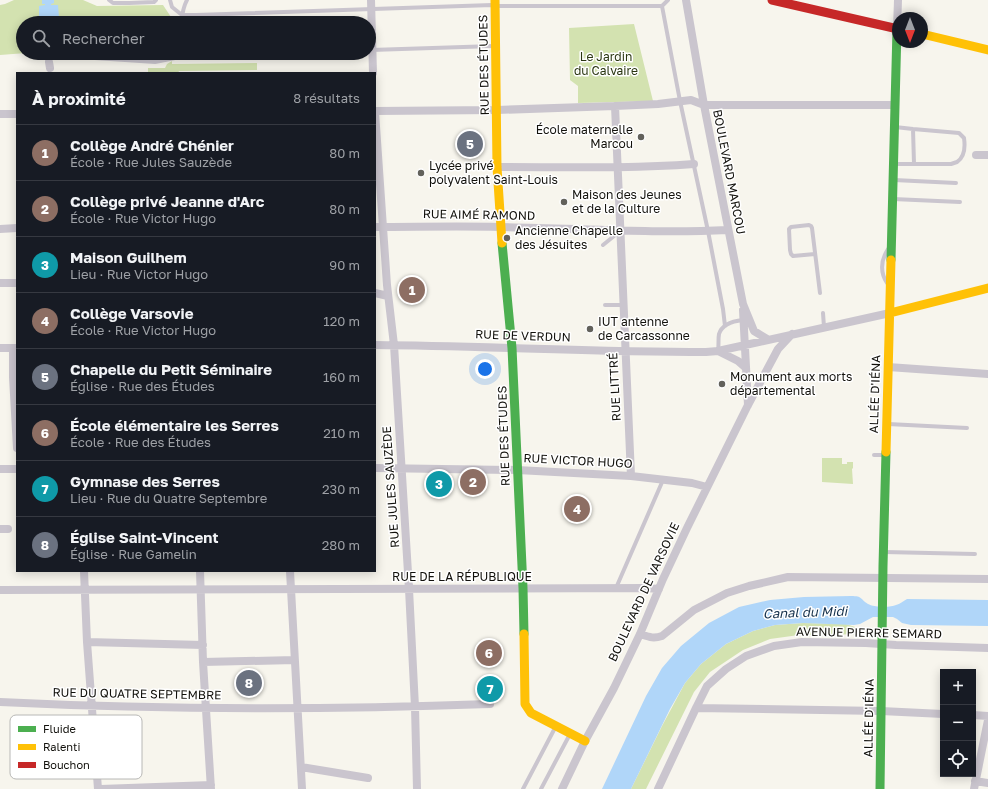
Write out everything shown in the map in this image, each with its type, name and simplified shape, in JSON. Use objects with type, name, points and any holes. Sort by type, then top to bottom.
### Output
[{"type":"main road","points":[[772,0],[892,28]]},
{"type":"main road","name":"RUE DES ÉTUDES","points":[[495,3],[497,167],[500,227],[512,348],[523,588],[525,704],[531,713],[585,741]]},
{"type":"main road","points":[[928,35],[988,50]]},
{"type":"main road","name":"ALLÉE D'IÉNA","points":[[880,789],[883,552],[897,48]]},
{"type":"main road","points":[[890,313],[988,288]]},
{"type":"street","points":[[371,0],[371,16]]},
{"type":"street","name":"BOULEVARD MARCOU","points":[[686,0],[704,105],[743,304],[754,331],[767,339]]},
{"type":"street","name":"ALLÉE D'IÉNA","points":[[898,0],[898,12]]},
{"type":"street","points":[[372,60],[373,72]]},
{"type":"street","points":[[376,112],[615,106],[658,104],[691,100],[704,105],[895,105]]},
{"type":"street","name":"RUE LITTRÉ","points":[[615,106],[631,476]]},
{"type":"street","points":[[0,114],[16,114]]},
{"type":"street","name":"RUE JULES SAUZÈDE","points":[[376,150],[378,227],[394,345],[410,589],[417,789]]},
{"type":"street","points":[[976,155],[988,155]]},
{"type":"street","points":[[497,167],[618,168],[694,164]]},
{"type":"street","name":"RUE AIMÉ RAMOND","points":[[378,227],[728,230]]},
{"type":"street","points":[[0,229],[16,228]]},
{"type":"street","points":[[0,283],[16,283]]},
{"type":"street","points":[[376,293],[388,296]]},
{"type":"street","name":"BOULEVARD DE VARSOVIE","points":[[743,304],[748,405]]},
{"type":"street","name":"RUE DE VERDUN","points":[[376,345],[706,352],[718,351],[890,313]]},
{"type":"street","name":"BOULEVARD DE VARSOVIE","points":[[562,789],[585,741],[614,688],[640,634],[683,536],[748,405],[778,349],[792,334]]},
{"type":"street","points":[[0,348],[15,348],[16,412]]},
{"type":"street","name":"RUE DE VERDUN","points":[[718,351],[738,361],[746,368]]},
{"type":"street","points":[[888,367],[988,374]]},
{"type":"street","name":"RUE VICTOR HUGO","points":[[376,468],[517,470],[631,476],[692,483],[707,487]]},
{"type":"street","points":[[0,469],[16,469]]},
{"type":"street","points":[[84,572],[87,642],[93,715]]},
{"type":"street","points":[[99,779],[100,789],[211,787],[203,662],[200,572]]},
{"type":"street","points":[[290,572],[302,789]]},
{"type":"street","points":[[640,634],[651,638],[662,636],[694,610],[727,593],[788,577],[817,576],[988,579]]},
{"type":"street","name":"RUE DE LA RÉPUBLIQUE","points":[[0,590],[523,588],[659,589]]},
{"type":"street","name":"AVENUE PIERRE SEMARD","points":[[658,789],[707,686],[726,669],[746,656],[774,646],[802,642],[866,643],[883,641],[988,648]]},
{"type":"street","points":[[87,642],[203,645]]},
{"type":"street","points":[[203,662],[295,660]]},
{"type":"street","name":"RUE DU QUATRE SEPTEMBRE","points":[[0,702],[92,706],[206,708],[415,707],[490,704]]},
{"type":"street","points":[[696,708],[880,711],[940,714]]},
{"type":"street","points":[[976,715],[988,716]]},
{"type":"street","points":[[988,720],[974,785],[988,783]]},
{"type":"street","points":[[301,767],[368,778]]},
{"type":"lane","points":[[109,0],[113,3],[129,4],[154,2],[156,0]]},
{"type":"lane","points":[[170,0],[172,7],[182,15],[371,10],[492,5],[495,3],[662,6],[668,0]]},
{"type":"lane","points":[[182,15],[184,4],[187,0]]},
{"type":"lane","points":[[662,6],[680,101],[708,231],[725,326]]},
{"type":"lane","points":[[376,50],[496,46]]},
{"type":"lane","points":[[125,60],[155,62],[165,60]]},
{"type":"lane","points":[[894,164],[951,164],[957,162],[963,156],[964,143],[964,138],[959,133],[895,126]]},
{"type":"lane","points":[[913,129],[914,164]]},
{"type":"lane","points":[[893,180],[956,183]]},
{"type":"lane","points":[[893,199],[960,202]]},
{"type":"lane","points":[[815,254],[794,256],[791,254],[789,244],[789,228],[803,225],[809,225],[812,228],[820,293]]},
{"type":"lane","points":[[603,245],[620,230]]},
{"type":"lane","points":[[605,305],[624,305]]},
{"type":"lane","points":[[822,313],[824,327]]},
{"type":"lane","points":[[718,351],[720,333],[725,326],[744,320]]},
{"type":"lane","points":[[887,424],[967,428]]},
{"type":"lane","points":[[874,455],[886,455]]},
{"type":"lane","points":[[616,588],[663,480]]},
{"type":"lane","points":[[883,552],[975,554]]},
{"type":"lane","points":[[523,789],[556,726]]},
{"type":"lane","points":[[541,789],[570,733]]},
{"type":"green space","points":[[14,0],[83,0],[97,6],[163,5],[170,16],[16,16],[16,54],[0,55],[0,5]]},
{"type":"green space","name":"Le Jardin du Calvaire","points":[[634,24],[653,101],[578,103],[578,86],[570,80],[569,28]]},
{"type":"green space","points":[[172,61],[172,64],[257,63],[257,70],[148,72],[148,68],[165,68],[167,64]]},
{"type":"green space","points":[[822,458],[842,458],[842,464],[853,462],[853,484],[822,482]]},
{"type":"green space","points":[[803,623],[846,624],[876,634],[799,635],[770,639],[743,650],[710,672],[694,692],[646,789],[631,789],[685,683],[701,664],[726,644],[753,631],[775,625]]},
{"type":"water","points":[[42,0],[54,0],[54,3],[51,5],[58,5],[59,16],[39,16],[39,6],[45,5],[42,4]]},
{"type":"water","name":"Canal du Midi","points":[[804,597],[860,597],[870,605],[882,607],[890,607],[907,599],[988,600],[988,626],[911,625],[902,623],[893,617],[873,617],[860,624],[854,625],[803,623],[775,625],[753,631],[726,644],[701,664],[685,683],[670,709],[631,789],[602,789],[646,696],[662,668],[681,646],[709,623],[739,607],[770,600]]},
{"type":"traffic: fast","points":[[891,260],[897,48]]},
{"type":"traffic: fast","points":[[502,243],[512,348],[524,634]]},
{"type":"traffic: fast","points":[[880,789],[886,452]]},
{"type":"traffic: slow","points":[[495,0],[497,167],[502,243]]},
{"type":"traffic: slow","points":[[928,35],[988,50]]},
{"type":"traffic: slow","points":[[886,452],[891,260]]},
{"type":"traffic: slow","points":[[890,313],[988,288]]},
{"type":"traffic: slow","points":[[524,634],[525,704],[531,713],[585,741]]},
{"type":"traffic: jam","points":[[772,0],[892,28]]},
{"type":"place","name":"École maternelle Marcou","points":[[641,137]]},
{"type":"place","name":"Chapelle du Petit Séminaire","points":[[470,144]]},
{"type":"place","name":"Lycée privé polyvalent Saint-Louis","points":[[421,173]]},
{"type":"place","name":"Maison des Jeunes et de la Culture","points":[[564,202]]},
{"type":"place","name":"Ancienne Chapelle des Jésuites","points":[[507,238]]},
{"type":"place","name":"Collège André Chénier","points":[[412,290]]},
{"type":"place","name":"IUT antenne de Carcassonne","points":[[590,329]]},
{"type":"place","name":"Monument aux morts départemental","points":[[722,384]]},
{"type":"place","name":"Collège privé Jeanne d'Arc","points":[[473,482]]},
{"type":"place","name":"Maison Guilhem","points":[[439,484]]},
{"type":"place","name":"Collège Varsovie","points":[[577,509]]},
{"type":"place","name":"École élémentaire les Serres","points":[[489,653]]},
{"type":"place","name":"Église Saint-Vincent","points":[[249,683]]},
{"type":"place","name":"Gymnase des Serres","points":[[490,689]]}]
